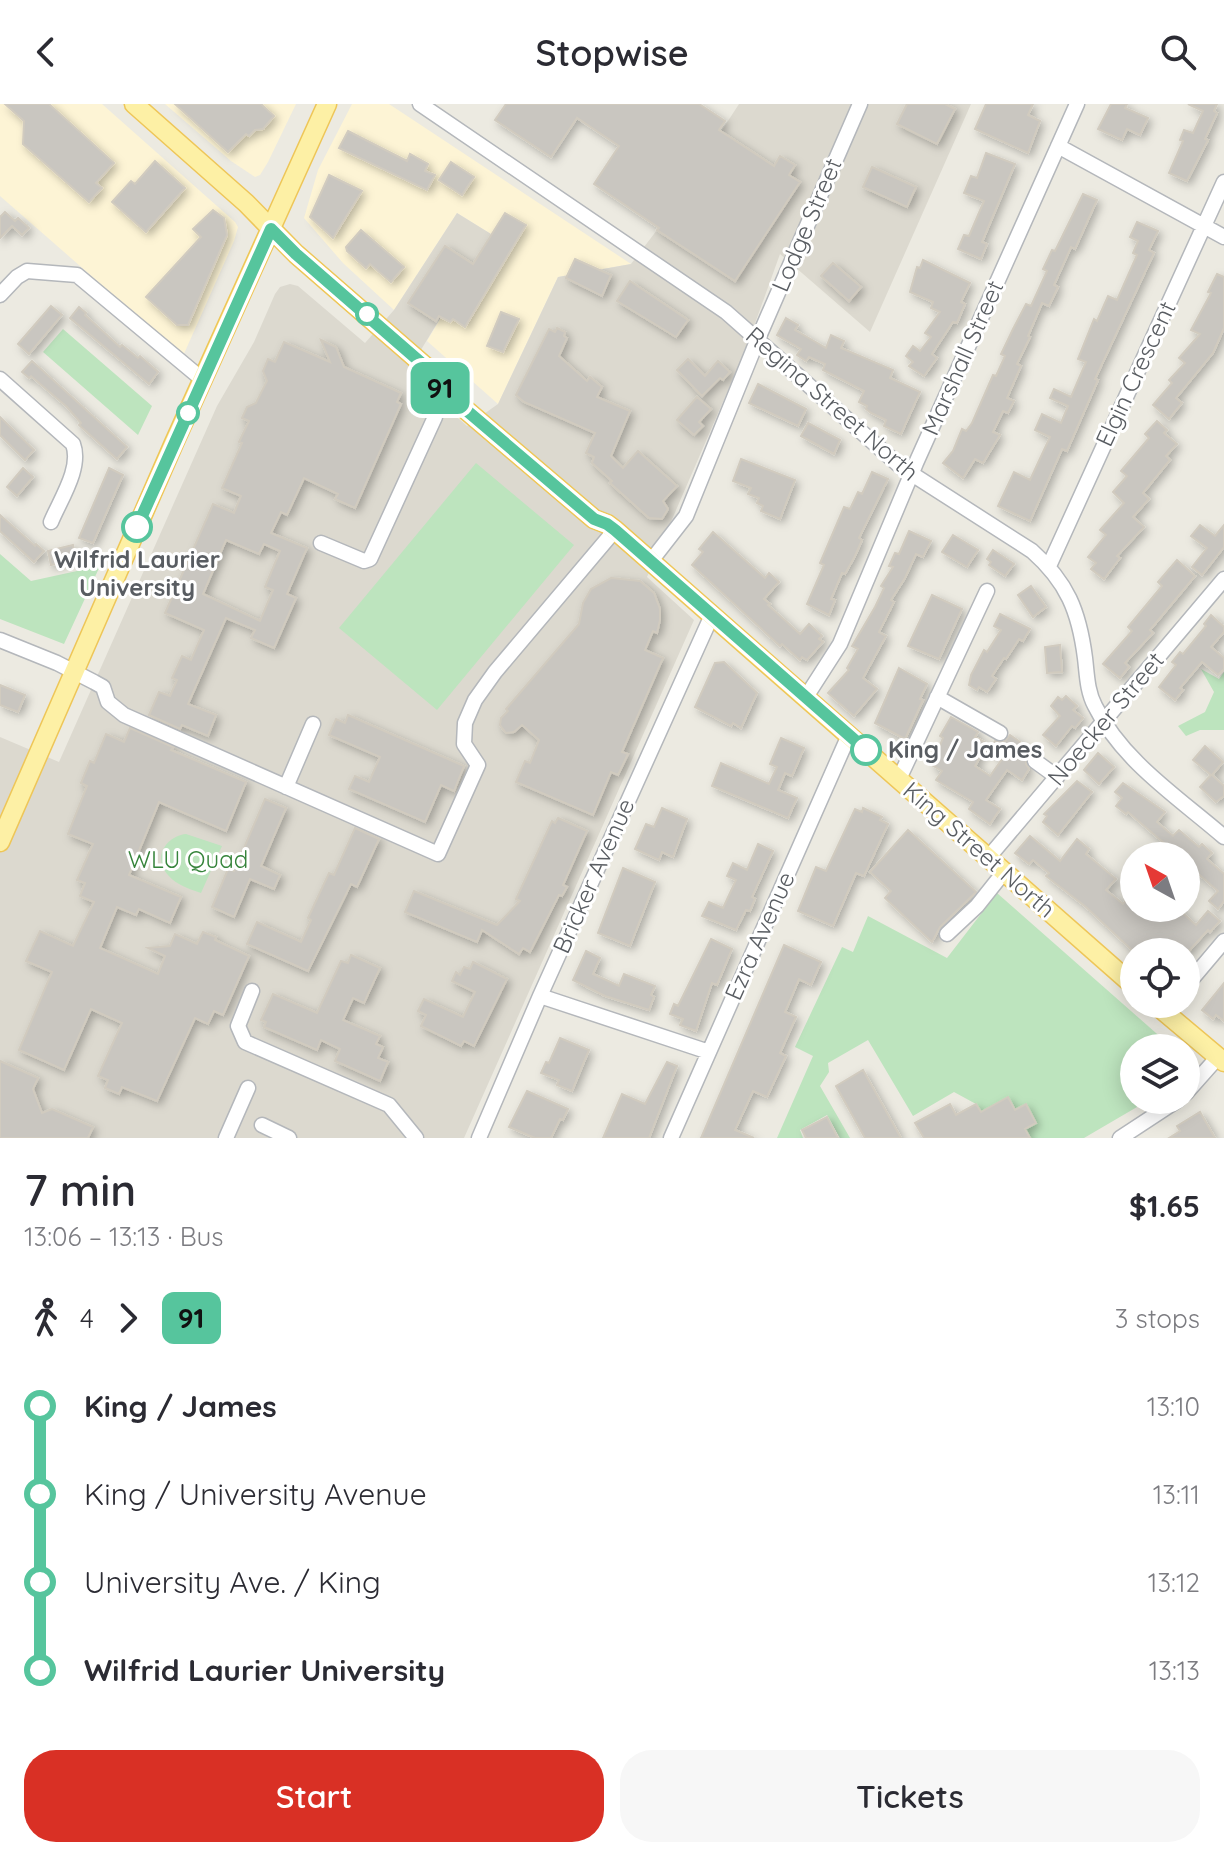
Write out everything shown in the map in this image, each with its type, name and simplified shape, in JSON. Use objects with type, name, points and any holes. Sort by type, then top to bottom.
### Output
[{"type":"main road","name":"King Street North","points":[[134,104],[246,203],[296,254],[434,374],[448,378],[602,511],[611,527]]},
{"type":"main road","points":[[0,842],[327,104]]},
{"type":"main road","name":"King Street North","points":[[434,374],[439,387],[594,519],[611,527],[651,561],[1120,974]]},
{"type":"main road","points":[[1176,1018],[1221,1059]]},
{"type":"street","name":"Regina Street North","points":[[420,104],[706,298],[912,475],[1032,551],[1049,566],[1061,580],[1081,628],[1090,693],[1104,722],[1126,752],[1224,837]]},
{"type":"street","name":"Lodge Street","points":[[651,561],[686,516],[757,341],[860,104]]},
{"type":"street","name":"Marshall Street","points":[[806,697],[840,644],[1077,104]]},
{"type":"street","points":[[1058,146],[1224,237]]},
{"type":"street","name":"Elgin Crescent","points":[[1049,566],[1224,182]]},
{"type":"street","points":[[0,295],[27,271],[77,275],[203,380]]},
{"type":"street","points":[[321,543],[364,561],[370,559],[435,417],[430,390],[434,374]]},
{"type":"street","points":[[0,379],[73,444],[75,465],[51,522]]},
{"type":"street","points":[[435,417],[461,405]]},
{"type":"street","points":[[0,640],[76,672],[103,687],[108,702],[124,715],[438,854],[478,765],[464,744],[465,723],[475,700],[611,527]]},
{"type":"street","name":"Noecker Street","points":[[988,858],[1224,579]]},
{"type":"street","points":[[899,779],[987,591]]},
{"type":"street","name":"Bricker Avenue","points":[[479,1138],[712,615]]},
{"type":"street","points":[[937,697],[1000,733]]},
{"type":"street","points":[[286,787],[313,724]]},
{"type":"street","name":"Ezra Avenue","points":[[671,1138],[849,735]]},
{"type":"street","points":[[1035,761],[1057,777]]},
{"type":"street","points":[[947,934],[977,906],[1004,872]]},
{"type":"street","points":[[1200,969],[1224,941]]},
{"type":"street","points":[[252,991],[238,1026],[245,1042],[389,1105],[416,1138]]},
{"type":"street","points":[[540,996],[709,1052]]},
{"type":"street","points":[[1200,1079],[1221,1059]]},
{"type":"street","points":[[226,1138],[248,1088]]},
{"type":"street","points":[[1120,1138],[1157,1114]]},
{"type":"street","points":[[262,1125],[289,1138]]},
{"type":"shaded area","points":[[0,104],[102,104],[235,222],[238,227],[234,241],[183,356],[0,196]]},
{"type":"shaded area","points":[[165,104],[296,104],[268,162],[260,175],[255,177],[231,161]]},
{"type":"shaded area","points":[[352,104],[389,104],[631,264],[558,277],[498,404],[427,341],[491,234],[457,213],[394,310],[343,263],[304,218],[318,170]]},
{"type":"shaded area","name":"Wilfrid Laurier University","points":[[739,104],[971,104],[870,332],[780,254],[745,351],[647,577],[694,620],[464,1138],[0,1138],[0,737],[59,762],[217,406],[254,342],[280,287],[290,284],[298,286],[365,343],[394,310],[457,213],[491,234],[407,373],[467,426],[498,404],[558,277],[631,264],[657,230]]},
{"type":"green space","points":[[63,329],[152,406],[138,435],[43,352]]},
{"type":"green space","points":[[476,463],[574,545],[437,710],[339,628]]},
{"type":"green space","points":[[0,554],[31,581],[100,566],[64,644],[0,619]]},
{"type":"green space","points":[[1201,669],[1219,679],[1224,672],[1224,730],[1200,730],[1186,736],[1178,726],[1205,712],[1214,692]]},
{"type":"green space","name":"WLU Quad","points":[[186,834],[222,846],[201,893],[175,881],[161,862],[167,843]]},
{"type":"green space","points":[[997,893],[1120,1001],[1120,1018],[1139,1018],[1157,1034],[1120,1034],[1120,1114],[1125,1114],[1084,1138],[1030,1138],[1025,1129],[1036,1122],[1026,1104],[1015,1110],[1008,1097],[981,1112],[976,1104],[954,1092],[913,1116],[868,1040],[828,1063],[829,1072],[820,1086],[850,1138],[840,1138],[827,1115],[800,1130],[803,1138],[777,1138],[813,1056],[795,1047],[842,947],[853,952],[868,916],[947,958]]},
{"type":"building","points":[[5,104],[49,104],[114,163],[96,183],[102,188],[89,202],[23,144],[24,121]]},
{"type":"building","points":[[175,104],[261,104],[274,116],[263,129],[255,130],[249,136],[246,134],[228,152]]},
{"type":"building","points":[[506,104],[699,104],[725,121],[719,130],[774,166],[780,156],[795,165],[789,175],[800,182],[735,281],[594,184],[619,146],[577,118],[551,157],[495,120]]},
{"type":"building","points":[[907,104],[945,104],[955,109],[937,144],[897,124]]},
{"type":"building","points":[[986,104],[1033,104],[1028,115],[1040,121],[1028,153],[975,129]]},
{"type":"building","points":[[1111,104],[1127,104],[1125,108],[1148,118],[1140,135],[1127,129],[1122,140],[1098,129]]},
{"type":"building","points":[[1188,104],[1217,104],[1214,111],[1217,113],[1205,139],[1208,140],[1187,181],[1169,173],[1183,141],[1180,140],[1184,130],[1193,133],[1203,111]]},
{"type":"building","points":[[348,131],[407,161],[410,154],[428,164],[425,171],[435,175],[427,190],[339,148]]},
{"type":"building","points":[[986,153],[1015,164],[982,242],[987,244],[981,259],[958,249],[964,235],[969,236],[984,201],[964,193],[971,176],[977,178]]},
{"type":"building","points":[[155,161],[185,188],[146,232],[112,202],[131,181],[135,184]]},
{"type":"building","points":[[451,162],[474,177],[462,195],[439,180]]},
{"type":"building","points":[[872,167],[916,187],[907,207],[863,187]]},
{"type":"building","points":[[329,175],[362,191],[333,238],[310,217]]},
{"type":"building","points":[[1083,194],[1097,200],[1075,249],[1071,247],[1054,285],[1058,287],[1049,306],[1042,303],[1028,336],[1017,364],[1021,366],[1007,398],[1014,401],[1008,413],[1003,411],[993,432],[1000,435],[983,463],[975,459],[963,478],[943,463],[953,451],[962,429],[966,431],[972,423],[1005,356],[1001,354],[1013,329],[1026,304],[1031,306],[1047,271],[1043,269]]},
{"type":"building","points":[[213,210],[224,218],[227,235],[188,325],[177,325],[146,297],[201,237],[193,229]]},
{"type":"building","points":[[5,212],[29,228],[22,235],[12,226],[0,238],[0,217]]},
{"type":"building","points":[[505,213],[526,225],[465,327],[453,319],[450,322],[439,316],[436,321],[408,303],[445,246],[473,264]]},
{"type":"building","points":[[1137,222],[1158,231],[1149,250],[1154,253],[1095,379],[1098,380],[1067,451],[1062,449],[1030,521],[998,506],[1014,472],[1030,480],[1050,437],[1035,430],[1042,414],[1061,423],[1068,406],[1050,398],[1054,389],[1071,397],[1086,362],[1078,359],[1094,319],[1097,321],[1108,296],[1117,300],[1137,255],[1133,253],[1138,241],[1130,237]]},
{"type":"building","points":[[361,230],[404,267],[391,282],[370,264],[366,268],[347,251],[346,247]]},
{"type":"building","points":[[575,259],[611,275],[602,296],[566,278]]},
{"type":"building","points":[[923,260],[970,283],[961,302],[965,304],[957,323],[953,322],[932,354],[937,358],[924,376],[909,366],[913,362],[906,356],[913,346],[920,351],[931,337],[925,333],[940,312],[931,308],[933,302],[910,292],[917,267],[920,268]]},
{"type":"building","points":[[833,263],[861,287],[849,301],[821,276]]},
{"type":"building","points":[[1217,274],[1224,277],[1224,328],[1213,353],[1176,398],[1182,403],[1169,419],[1153,405],[1172,383],[1169,380],[1185,363],[1179,358],[1200,334],[1191,330],[1211,293],[1208,292]]},
{"type":"building","points":[[630,281],[688,320],[676,337],[617,301]]},
{"type":"building","points":[[51,306],[62,315],[29,354],[18,344]]},
{"type":"building","points":[[79,307],[120,347],[122,345],[138,358],[140,356],[158,372],[149,384],[70,318]]},
{"type":"building","points":[[501,312],[519,319],[503,352],[487,346]]},
{"type":"building","points":[[786,318],[798,325],[795,330],[826,348],[831,335],[844,341],[841,348],[893,370],[890,378],[920,392],[901,434],[884,426],[886,420],[871,413],[867,406],[859,402],[864,391],[823,370],[825,364],[809,357],[806,361],[797,355],[801,349],[777,335]]},
{"type":"building","points":[[557,328],[565,332],[567,338],[559,356],[587,381],[590,377],[602,387],[597,397],[630,411],[611,456],[623,468],[638,451],[677,486],[663,501],[668,509],[662,519],[649,518],[592,463],[594,457],[586,453],[595,433],[524,402],[516,395],[549,329],[555,332]]},
{"type":"building","points":[[321,340],[336,347],[344,367],[401,393],[397,402],[401,404],[355,508],[335,499],[338,494],[304,478],[287,515],[281,512],[271,533],[307,548],[287,594],[296,598],[274,648],[251,638],[255,630],[226,618],[188,704],[216,715],[208,736],[182,725],[180,729],[149,715],[159,692],[170,696],[177,680],[172,678],[182,656],[191,660],[204,630],[165,613],[213,504],[234,513],[241,496],[222,488],[249,421],[242,418],[247,407],[256,403],[267,381],[263,371],[268,359],[275,362],[284,342],[330,362]],"holes":[[[226,540],[259,554],[264,544],[280,551],[265,587],[273,590],[260,621],[203,594]]]},
{"type":"building","points":[[688,359],[705,376],[718,361],[730,372],[702,396],[677,370]]},
{"type":"building","points":[[32,361],[127,447],[117,459],[79,425],[81,423],[67,407],[22,372]]},
{"type":"building","points":[[758,384],[806,409],[798,426],[749,403]]},
{"type":"building","points":[[697,397],[711,409],[699,422],[703,426],[694,435],[677,420]]},
{"type":"building","points":[[0,417],[34,450],[25,460],[0,435]]},
{"type":"building","points":[[1157,421],[1167,430],[1164,433],[1177,444],[1166,456],[1170,460],[1143,493],[1149,499],[1133,517],[1144,527],[1117,556],[1120,558],[1104,579],[1091,569],[1096,563],[1088,557],[1106,535],[1100,530],[1124,503],[1113,492],[1127,476],[1121,471],[1149,438],[1145,434]]},
{"type":"building","points":[[808,423],[840,440],[834,454],[801,436]]},
{"type":"building","points":[[741,459],[795,480],[780,519],[761,511],[763,506],[757,503],[759,498],[748,494],[751,488],[733,481]]},
{"type":"building","points":[[23,468],[33,477],[17,496],[7,487]]},
{"type":"building","points":[[109,468],[123,475],[93,543],[79,538]]},
{"type":"building","points":[[872,472],[888,479],[859,538],[862,540],[855,556],[845,574],[842,573],[831,599],[835,600],[829,615],[807,604],[824,565],[820,563],[844,507],[850,509],[858,492],[862,494]]},
{"type":"building","points":[[0,515],[44,551],[34,562],[0,531]]},
{"type":"building","points":[[1200,525],[1215,536],[1224,525],[1224,547],[1202,575],[1192,567],[1207,548],[1191,536]]},
{"type":"building","points":[[909,531],[931,541],[923,557],[916,554],[891,600],[894,602],[879,632],[886,636],[863,678],[877,689],[854,716],[828,693],[849,670],[847,668],[858,649],[852,646],[875,607],[884,588],[881,586],[893,567],[889,566],[895,553],[899,554]]},
{"type":"building","points":[[713,532],[765,578],[769,573],[779,582],[764,599],[768,605],[800,634],[809,624],[822,636],[819,639],[823,642],[807,660],[802,657],[800,660],[782,644],[780,646],[692,565],[703,552],[699,549]]},
{"type":"building","points":[[953,535],[978,550],[967,567],[942,552]]},
{"type":"building","points":[[73,545],[76,559],[51,565],[48,551]]},
{"type":"building","points":[[993,550],[1014,564],[1005,576],[989,565],[991,562],[987,559]]},
{"type":"building","points":[[1177,560],[1195,576],[1150,630],[1153,633],[1125,663],[1129,667],[1120,678],[1103,664],[1132,631],[1128,627],[1162,586],[1158,582]]},
{"type":"building","points":[[611,578],[640,581],[654,593],[660,620],[657,633],[653,631],[645,650],[663,658],[622,752],[628,754],[618,775],[611,772],[593,815],[516,782],[525,761],[530,763],[539,740],[522,725],[514,732],[506,733],[500,725],[501,718],[508,711],[506,709],[579,624],[583,603],[591,589]]},
{"type":"building","points":[[1031,586],[1046,607],[1033,617],[1018,595]]},
{"type":"building","points":[[932,595],[962,609],[939,659],[908,646]]},
{"type":"building","points":[[1000,614],[1030,629],[1023,641],[1019,639],[1004,658],[992,676],[996,679],[987,692],[979,687],[977,690],[969,685],[971,675],[984,650],[987,652],[1001,630],[994,626]]},
{"type":"building","points":[[1211,615],[1224,627],[1224,632],[1211,647],[1224,658],[1224,669],[1218,675],[1202,662],[1180,688],[1183,690],[1175,700],[1159,687],[1176,665],[1172,662],[1180,652],[1183,654]]},
{"type":"building","points":[[1060,645],[1062,672],[1047,673],[1045,647]]},
{"type":"building","points":[[724,662],[757,693],[741,728],[695,707],[715,663]]},
{"type":"building","points":[[899,668],[927,684],[905,739],[875,723]]},
{"type":"building","points":[[0,685],[25,695],[18,712],[0,705]]},
{"type":"building","points":[[1066,696],[1077,706],[1073,710],[1083,718],[1056,746],[1043,735],[1060,716],[1051,706],[1058,697],[1062,700]]},
{"type":"building","points":[[348,715],[464,766],[454,791],[441,785],[425,822],[349,789],[355,776],[369,782],[380,757],[329,735],[336,719],[345,723]]},
{"type":"building","points":[[951,717],[978,732],[975,737],[988,744],[975,766],[990,776],[1002,759],[989,750],[995,741],[1004,742],[1010,735],[1033,751],[1027,756],[1029,769],[1022,780],[1007,770],[986,800],[1000,809],[990,824],[969,809],[973,802],[936,780],[942,771],[932,765],[943,738],[940,736]]},
{"type":"building","points":[[130,728],[173,747],[171,750],[246,782],[226,831],[159,802],[129,875],[181,897],[170,923],[139,909],[136,915],[117,907],[100,948],[158,974],[165,956],[148,948],[170,946],[175,934],[197,944],[203,932],[249,956],[223,1015],[214,1011],[208,1024],[195,1018],[157,1101],[122,1087],[119,1094],[105,1088],[108,1080],[98,1076],[122,1023],[91,1009],[64,1070],[19,1050],[52,972],[26,961],[40,931],[73,946],[94,902],[80,896],[85,883],[77,880],[93,844],[68,834],[87,786],[81,783],[90,761],[94,763],[106,734],[124,742]]},
{"type":"building","points":[[781,738],[804,748],[792,776],[785,773],[778,790],[797,798],[788,818],[712,786],[721,763],[769,784],[777,767],[770,764]]},
{"type":"building","points":[[1205,746],[1223,762],[1212,775],[1224,786],[1224,796],[1216,802],[1200,787],[1211,775],[1193,760]]},
{"type":"building","points":[[1098,753],[1114,767],[1099,784],[1084,770]]},
{"type":"building","points":[[1077,781],[1092,792],[1058,835],[1043,822],[1047,816],[1044,814]]},
{"type":"building","points":[[1123,783],[1165,812],[1157,822],[1173,836],[1179,830],[1193,842],[1163,842],[1128,812],[1126,814],[1116,806],[1122,798],[1115,792]]},
{"type":"building","points":[[265,799],[286,808],[261,866],[280,875],[274,889],[250,879],[234,917],[212,907],[228,869],[234,871]]},
{"type":"building","points":[[662,808],[687,819],[673,857],[662,852],[659,860],[635,849],[646,824],[654,827]]},
{"type":"building","points":[[863,808],[882,817],[880,820],[888,824],[864,876],[856,873],[833,926],[798,911],[816,867],[826,871],[855,809],[862,812]]},
{"type":"building","points":[[558,818],[587,831],[563,885],[567,887],[562,896],[559,895],[530,952],[523,948],[519,954],[482,930],[477,942],[405,912],[414,891],[497,925],[520,901],[516,899],[552,821],[555,823]]},
{"type":"building","points":[[355,828],[379,839],[357,887],[351,884],[308,971],[247,944],[257,922],[301,942],[311,920],[308,918],[329,873],[334,875]]},
{"type":"building","points":[[908,830],[976,892],[940,927],[932,942],[885,898],[891,891],[870,872]]},
{"type":"building","points":[[1030,836],[1060,861],[1077,839],[1089,849],[1086,854],[1116,879],[1106,890],[1120,902],[1120,922],[1193,922],[1196,925],[1208,911],[1220,921],[1200,939],[1120,939],[1046,876],[1049,873],[1033,860],[1029,864],[1015,853]]},
{"type":"building","points":[[758,844],[773,851],[752,897],[755,899],[750,911],[746,910],[736,930],[702,916],[709,902],[723,908],[736,880],[727,876],[733,863],[747,870]]},
{"type":"building","points":[[1202,844],[1212,853],[1207,859],[1224,874],[1224,901],[1218,909],[1209,901],[1218,891],[1200,875]]},
{"type":"building","points":[[623,868],[655,882],[630,946],[598,933]]},
{"type":"building","points":[[711,939],[732,949],[717,985],[712,983],[696,1031],[680,1025],[683,1019],[670,1014],[674,1004],[678,1006]]},
{"type":"building","points":[[784,945],[821,962],[811,985],[799,979],[785,1012],[796,1017],[780,1053],[786,1056],[767,1097],[753,1091],[735,1130],[754,1138],[701,1138]]},
{"type":"building","points":[[586,951],[600,958],[593,974],[619,986],[624,974],[655,986],[649,1010],[605,996],[573,980]]},
{"type":"building","points":[[351,955],[380,968],[364,1003],[353,998],[343,1020],[380,1036],[376,1044],[383,1047],[378,1058],[388,1062],[380,1081],[335,1061],[340,1049],[321,1040],[317,1050],[264,1027],[266,1022],[261,1020],[273,994],[317,1013],[341,961],[348,963]]},
{"type":"building","points":[[473,962],[507,979],[474,1046],[464,1041],[461,1046],[421,1026],[426,1015],[418,1011],[424,999],[463,1017],[475,992],[452,981],[456,972],[460,975],[464,967],[470,969]]},
{"type":"building","points":[[1224,983],[1224,1021],[1216,1015],[1213,1019],[1202,1010]]},
{"type":"building","points":[[560,1038],[589,1050],[572,1091],[557,1085],[559,1080],[541,1073]]},
{"type":"building","points":[[0,1061],[38,1078],[33,1089],[42,1113],[52,1109],[93,1127],[88,1138],[0,1138]]},
{"type":"building","points":[[667,1062],[677,1066],[649,1138],[603,1138],[622,1094],[645,1104]]},
{"type":"building","points":[[863,1070],[901,1138],[865,1138],[836,1086]]},
{"type":"building","points":[[527,1091],[568,1109],[551,1138],[535,1138],[509,1127]]},
{"type":"building","points":[[1008,1097],[1015,1110],[1026,1104],[1036,1123],[1025,1129],[1030,1138],[924,1138],[915,1123],[950,1104],[956,1115],[976,1104],[981,1112]]},
{"type":"building","points":[[1200,1112],[1215,1138],[1169,1138],[1180,1131],[1177,1126]]},
{"type":"building","points":[[827,1117],[838,1138],[806,1138],[802,1130]]},
{"type":"bus line","name":"91","points":[[137,527],[271,229],[434,374],[439,387],[594,519],[615,530],[866,750]]},
{"type":"place","name":"Wilfrid Laurier University","points":[[137,527]]},
{"type":"place","name":"King / James","points":[[866,750]]}]
